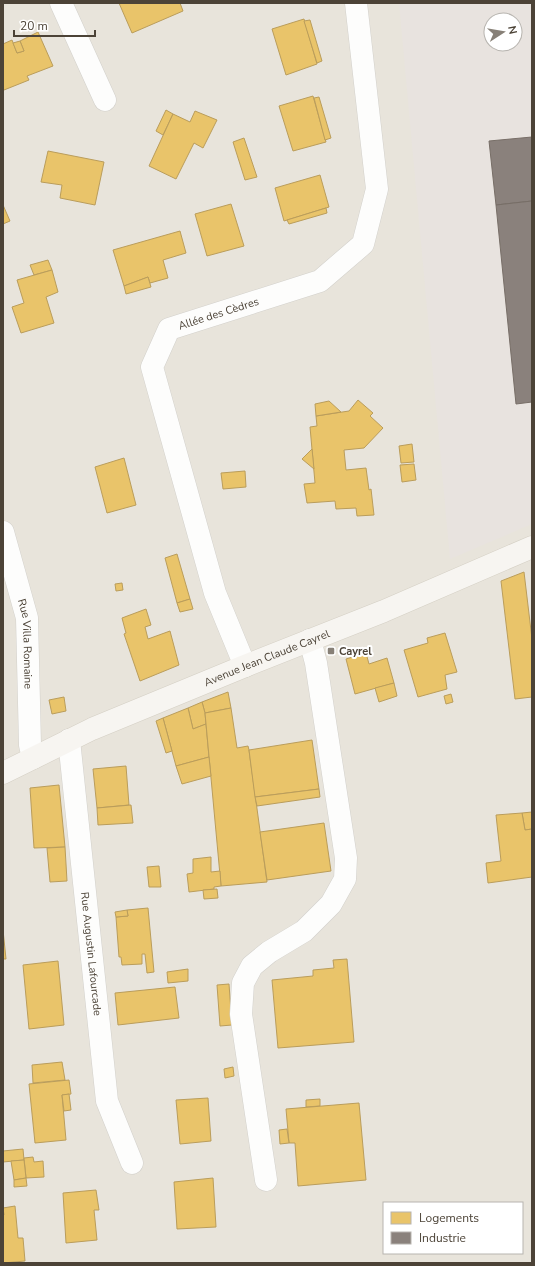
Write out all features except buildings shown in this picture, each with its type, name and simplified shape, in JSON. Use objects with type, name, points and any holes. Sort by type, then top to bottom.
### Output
[{"type":"main road","name":"Avenue Jean Claude Cayrel","points":[[3,774],[68,740],[126,715],[384,611],[532,548]]},
{"type":"street","points":[[61,3],[105,100]]},
{"type":"street","name":"Allée des Cèdres","points":[[245,666],[214,593],[152,367],[169,329],[320,281],[363,244],[377,189],[356,3]]},
{"type":"street","name":"Rue Villa Romaine","points":[[3,532],[27,618],[30,745],[32,758]]},
{"type":"street","points":[[266,1180],[241,1014],[243,983],[252,966],[269,952],[304,931],[331,904],[345,880],[346,858],[316,663],[310,640]]},
{"type":"street","name":"Rue Augustin Lafourcade","points":[[68,740],[107,1101],[132,1163]]},
{"type":"shaded area","points":[[3,3],[532,3],[532,1263],[3,1263]]},
{"type":"shaded area","points":[[399,3],[532,3],[532,524],[450,559]]},
{"type":"place","name":"Cayrel","points":[[331,651]]}]
